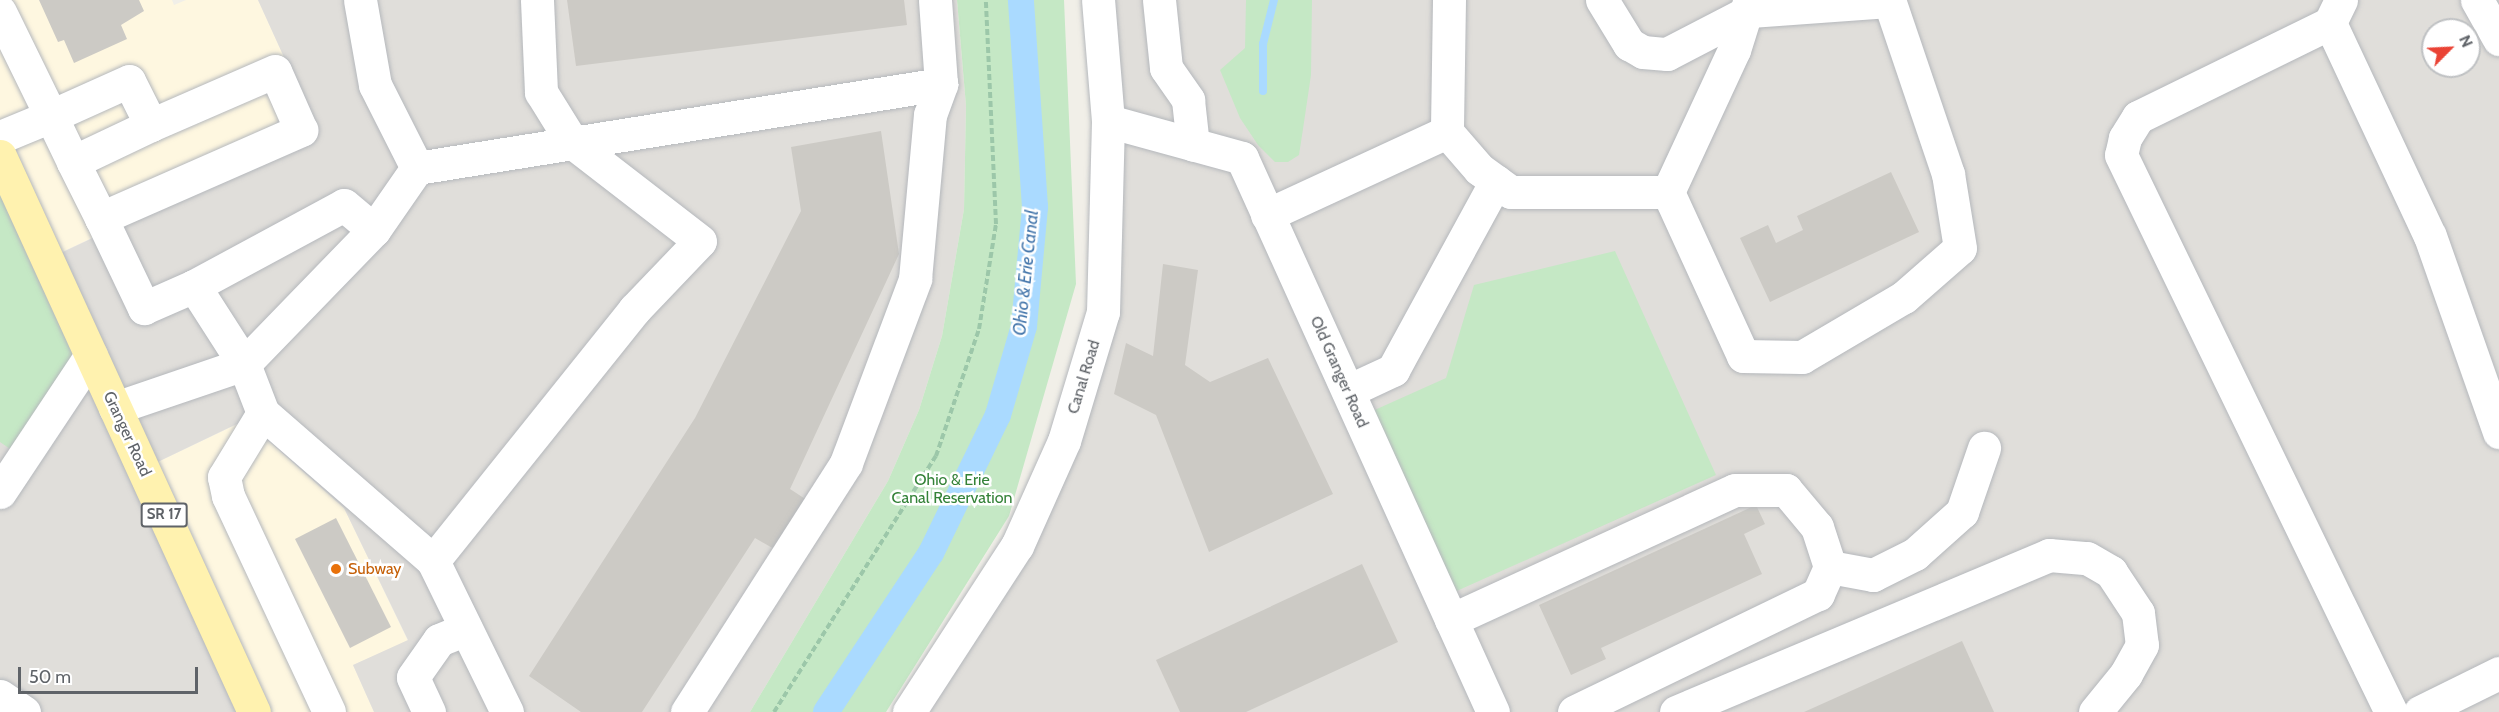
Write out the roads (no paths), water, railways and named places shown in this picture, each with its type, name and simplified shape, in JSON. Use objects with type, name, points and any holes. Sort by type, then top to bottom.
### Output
[{"type":"main road","name":"Granger Road","points":[[0,156],[254,712]]},
{"type":"street","points":[[360,0],[375,85],[417,168]]},
{"type":"street","points":[[433,561],[634,310],[700,241],[572,142],[542,92],[537,0]]},
{"type":"street","points":[[687,712],[846,463],[915,279],[930,115],[941,84],[935,0]]},
{"type":"street","name":"Canal Road","points":[[909,712],[1017,546],[1064,441],[1103,312],[1108,121],[1098,0]]},
{"type":"street","points":[[1159,0],[1166,68],[1188,100],[1193,145]]},
{"type":"street","points":[[1449,0],[1447,132],[1496,181],[1511,192],[1668,192]]},
{"type":"street","points":[[1602,0],[1629,44],[1643,52],[1667,54],[1749,6],[1889,1],[1948,174],[1960,248],[1904,297],[1802,357],[1743,356],[1668,192],[1749,6]]},
{"type":"street","points":[[2477,0],[2499,39]]},
{"type":"street","points":[[2391,712],[2121,155],[2125,138],[2138,117],[2335,11],[2430,236],[2499,432]]},
{"type":"street","points":[[0,12],[144,308],[194,286],[344,205],[374,230]]},
{"type":"street","points":[[73,162],[274,71],[301,130],[101,218]]},
{"type":"street","points":[[0,137],[129,81],[151,125]]},
{"type":"street","points":[[115,408],[244,364],[374,230],[417,168],[941,84]]},
{"type":"street","name":"Old Granger Road","points":[[1108,121],[1242,158],[1493,712]]},
{"type":"street","points":[[1267,215],[1447,132]]},
{"type":"street","points":[[1348,392],[1393,370],[1496,181]]},
{"type":"street","points":[[194,286],[244,364],[263,413],[433,561],[507,712]]},
{"type":"street","points":[[5,474],[91,356]]},
{"type":"street","points":[[263,413],[224,477],[228,496],[329,712]]},
{"type":"street","points":[[1830,567],[1873,575],[1915,554],[1962,512],[1984,448]]},
{"type":"street","points":[[1451,620],[1735,490],[1786,490],[1817,526],[1830,567],[1818,594],[1574,712]]},
{"type":"street","points":[[1676,712],[2049,555],[2087,558],[2111,572],[2138,613],[2142,645],[2095,712]]},
{"type":"street","points":[[429,712],[413,677],[439,640],[466,628]]},
{"type":"street","points":[[2420,712],[2499,673]]},
{"type":"street","points":[[0,696],[24,712]]},
{"type":"waterway","name":"Ohio & Erie Canal","points":[[826,712],[931,553],[998,415],[1024,326],[1035,207],[1021,0]]},
{"type":"waterway","points":[[1263,91],[1263,44],[1274,0]]},
{"type":"place","name":"Subway","points":[[336,569]]},
{"type":"park label","name":"Ohio & Erie Canal Reservation","points":[[952,489]]}]
